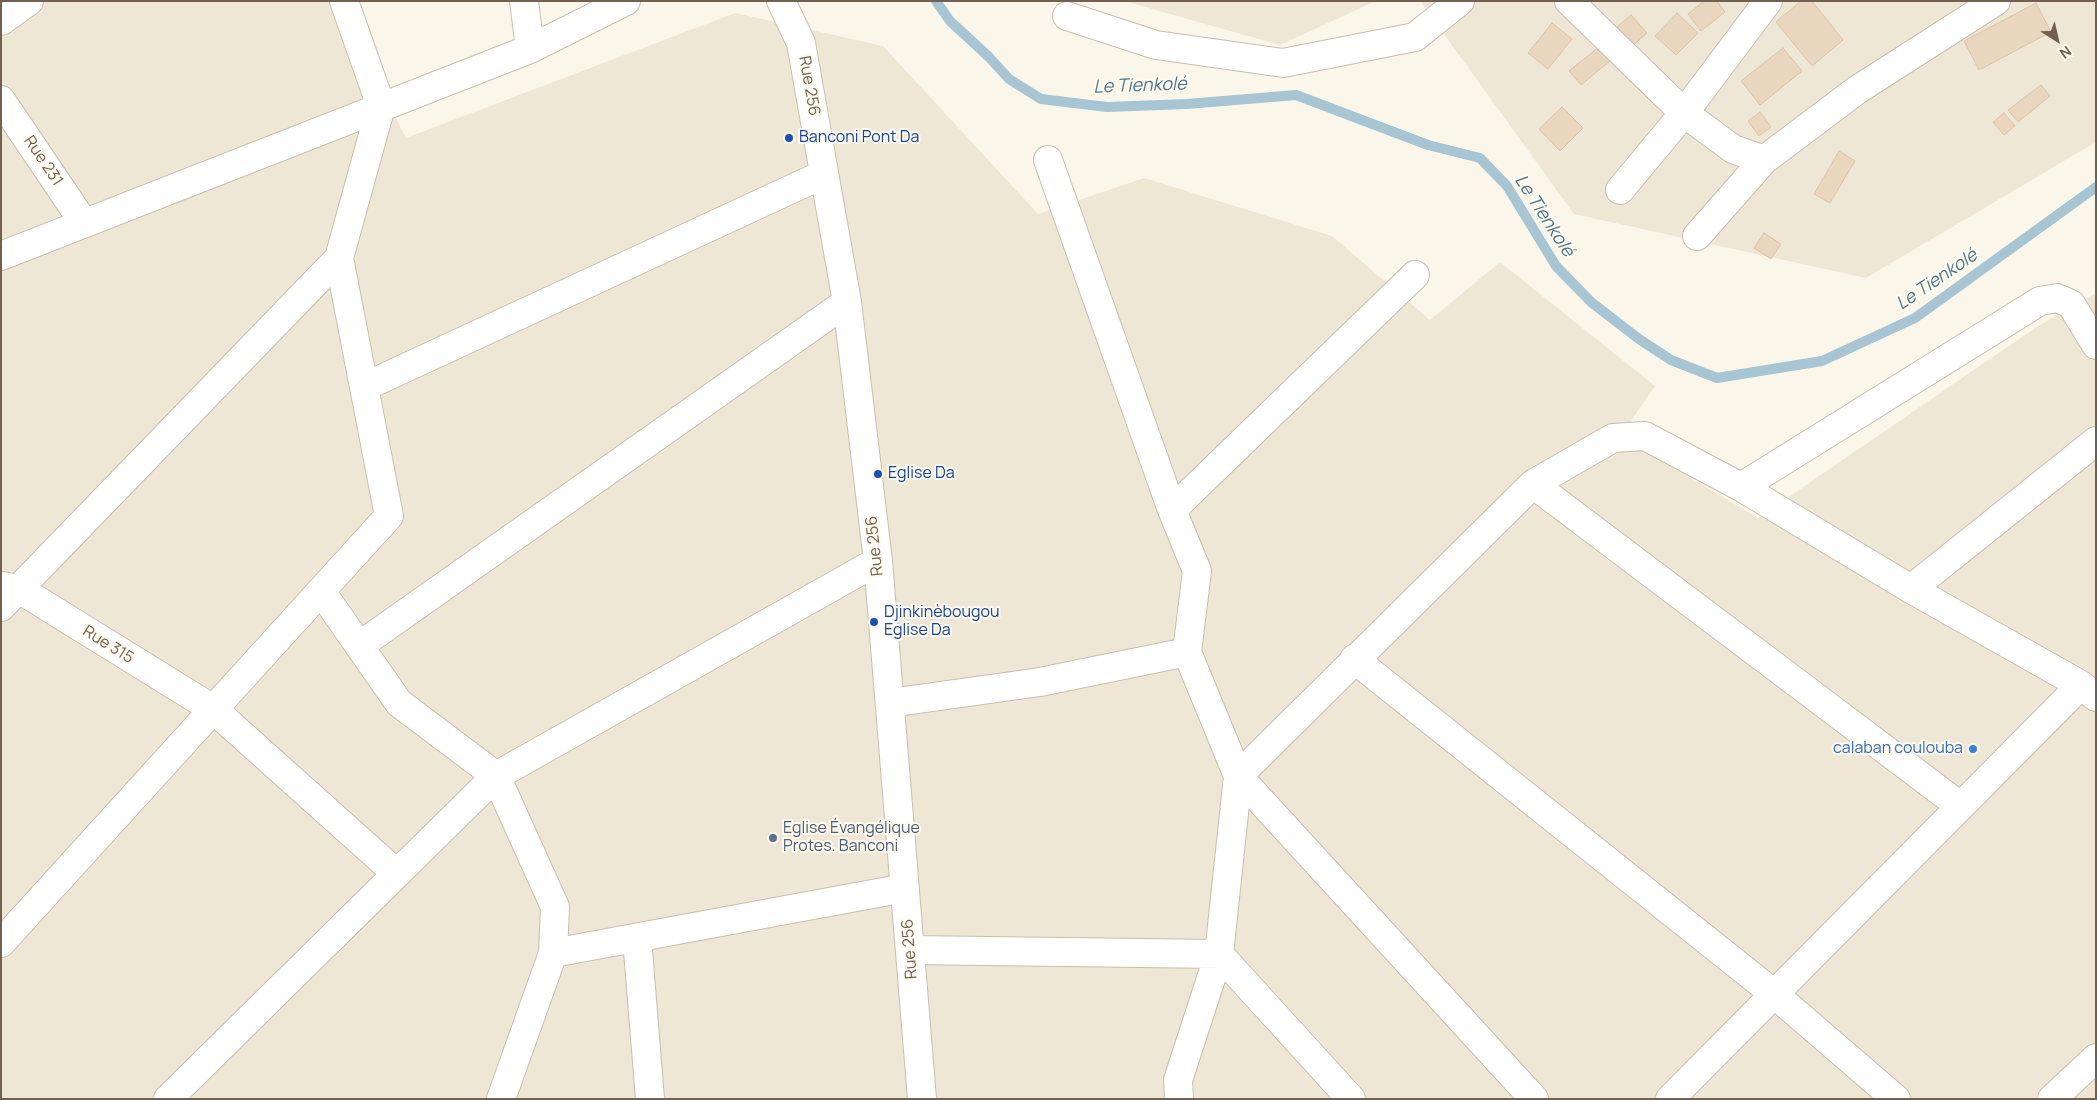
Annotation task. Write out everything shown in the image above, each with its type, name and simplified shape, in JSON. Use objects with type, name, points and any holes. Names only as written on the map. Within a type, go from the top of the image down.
[{"type":"street","points":[[1,21],[29,1]]},
{"type":"street","points":[[1,943],[389,516],[339,258],[381,106],[344,1]]},
{"type":"street","points":[[524,1],[530,50]]},
{"type":"street","points":[[1,256],[381,106],[530,50],[626,1]]},
{"type":"street","name":"Rue 256","points":[[781,1],[801,43],[847,302],[878,561],[922,1099]]},
{"type":"street","points":[[1067,16],[1156,45],[1283,63],[1415,37],[1460,1]]},
{"type":"street","points":[[1568,1],[1684,113],[1733,150],[1764,160]]},
{"type":"street","points":[[1620,190],[1684,113],[1768,1]]},
{"type":"street","points":[[1697,236],[1764,160],[1857,90],[1996,1]]},
{"type":"street","name":"Rue 231","points":[[1,100],[84,222]]},
{"type":"street","points":[[1048,160],[1172,510],[1197,571],[1187,652],[1238,776],[1534,1099]]},
{"type":"street","points":[[364,387],[824,174]]},
{"type":"street","points":[[7,594],[339,258]]},
{"type":"street","points":[[1172,510],[1414,275]]},
{"type":"street","points":[[1741,487],[2040,302],[2057,298],[2071,304],[2096,345]]},
{"type":"street","points":[[359,646],[847,302]]},
{"type":"street","points":[[1179,1099],[1178,1080],[1219,954],[1238,776],[1533,484],[1614,438],[1645,436],[1741,487],[1911,589],[2088,691],[1960,806],[1670,1099]]},
{"type":"street","points":[[1911,589],[2096,441]]},
{"type":"street","points":[[1533,484],[1960,806]]},
{"type":"street","points":[[168,1099],[496,776],[878,561]]},
{"type":"street","points":[[321,591],[399,703],[496,776],[555,907],[553,953],[501,1099]]},
{"type":"street","name":"Rue 315","points":[[7,594],[213,709],[396,873]]},
{"type":"street","points":[[890,703],[1040,682],[1187,652]]},
{"type":"street","points":[[1354,660],[1773,993],[1896,1099]]},
{"type":"street","points":[[553,953],[905,888]]},
{"type":"street","points":[[637,938],[650,1099]]},
{"type":"street","points":[[910,950],[1219,954],[1351,1099]]},
{"type":"street","points":[[2052,1099],[2096,1058]]},
{"type":"shaded area","points":[[1,1],[334,1],[406,138],[735,13],[883,46],[1038,214],[1144,178],[1332,236],[1430,320],[1500,262],[1655,386],[1620,436],[1758,518],[2038,326],[2096,293],[2096,1099],[1,1099]]},
{"type":"shaded area","points":[[1124,1],[1376,1],[1280,45]]},
{"type":"shaded area","points":[[1420,1],[2096,1],[2096,142],[1866,278],[1574,214]]},
{"type":"building","points":[[1704,1],[1717,1],[1725,12],[1701,31],[1688,14]]},
{"type":"building","points":[[1801,1],[1812,1],[1843,40],[1812,66],[1776,22]]},
{"type":"building","points":[[2036,3],[2051,32],[1979,70],[1964,41]]},
{"type":"building","points":[[1677,13],[1698,33],[1676,55],[1655,36]]},
{"type":"building","points":[[1631,15],[1647,33],[1632,46],[1617,27]]},
{"type":"building","points":[[1552,23],[1572,39],[1548,69],[1528,53]]},
{"type":"building","points":[[1600,46],[1611,60],[1581,85],[1569,71]]},
{"type":"building","points":[[1783,48],[1802,71],[1760,105],[1741,81]]},
{"type":"building","points":[[2041,85],[2050,96],[2018,122],[2008,110]]},
{"type":"building","points":[[1562,107],[1583,128],[1560,151],[1539,129]]},
{"type":"building","points":[[1760,112],[1771,127],[1759,136],[1748,121]]},
{"type":"building","points":[[2004,113],[2015,126],[2004,135],[1993,122]]},
{"type":"building","points":[[1839,151],[1855,161],[1830,203],[1814,194]]},
{"type":"building","points":[[1764,233],[1781,244],[1771,259],[1754,248]]},
{"type":"waterway","name":"Le Tienkolé","points":[[936,1],[950,21],[989,57],[1009,79],[1041,99],[1107,107],[1187,104],[1296,95],[1428,145],[1480,158],[1507,186],[1556,266],[1591,302],[1639,339],[1671,360],[1717,378],[1822,361],[1915,318],[2096,187]]},
{"type":"place","name":"Banconi Pont Da","points":[[789,138]]},
{"type":"place","name":"Eglise Da","points":[[878,474]]},
{"type":"place","name":"Djinkinèbougou Eglise Da","points":[[874,622]]},
{"type":"place","name":"calaban coulouba","points":[[1973,749]]},
{"type":"place","name":"Eglise Évangélique Protes. Banconi","points":[[773,838]]}]
